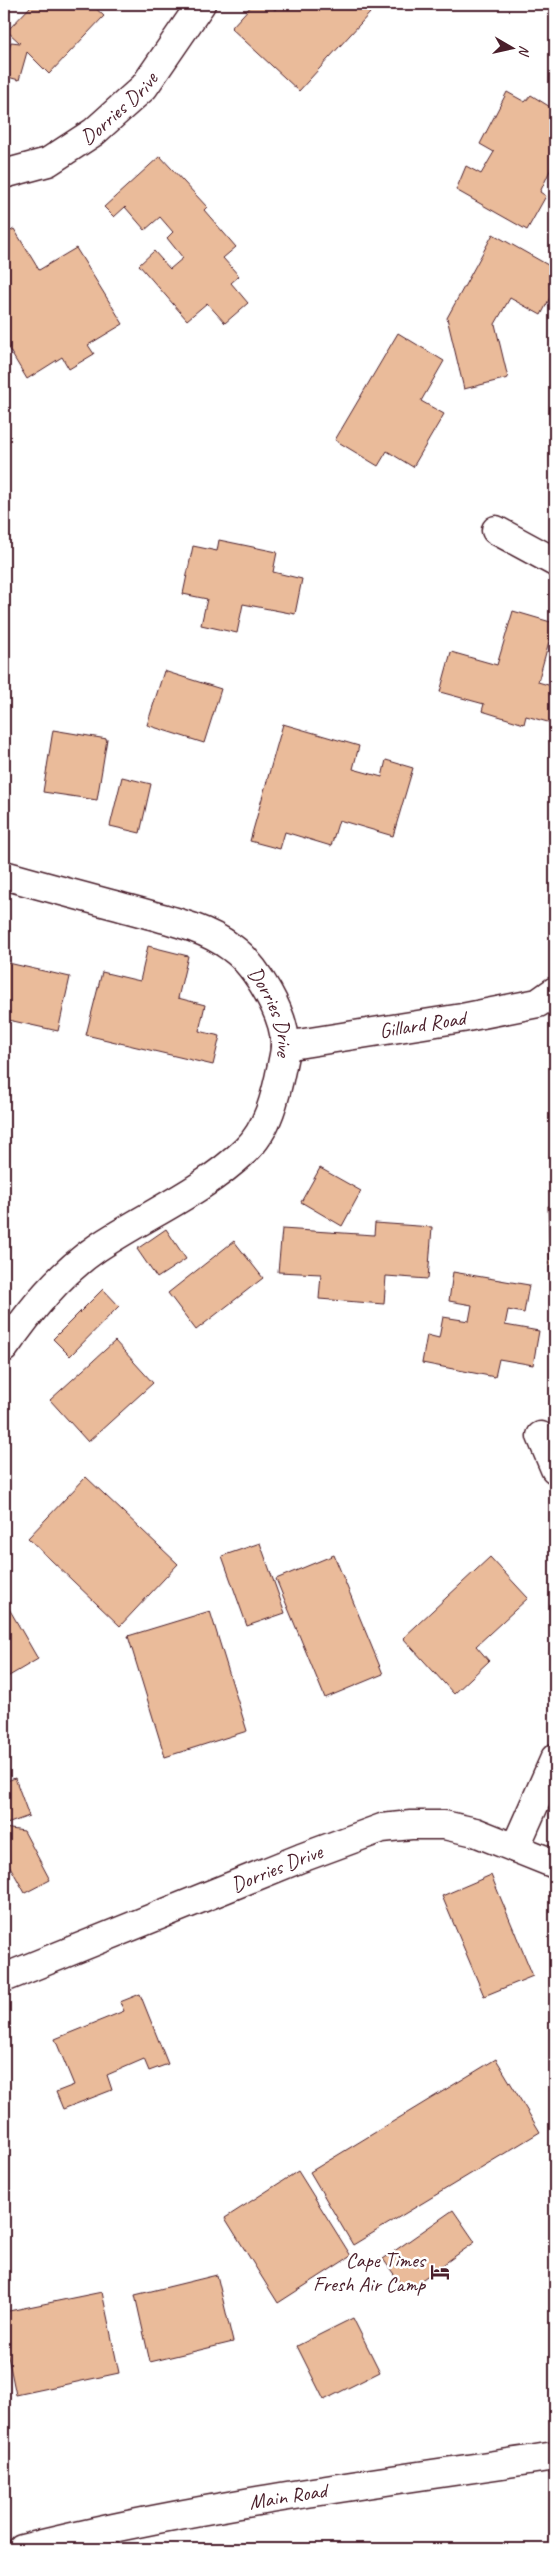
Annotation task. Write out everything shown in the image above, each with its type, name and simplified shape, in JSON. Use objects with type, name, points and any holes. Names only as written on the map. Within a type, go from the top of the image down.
[{"type":"street","name":"Dorries Drive","points":[[4,174],[48,162],[94,132],[144,87],[201,4]]},
{"type":"street","points":[[496,530],[555,562]]},
{"type":"street","name":"Dorries Drive","points":[[4,876],[179,923],[215,937],[233,948],[255,971],[271,998],[282,1027],[285,1046],[277,1089],[265,1123],[247,1150],[215,1177],[96,1249],[60,1278],[29,1312],[4,1348]]},
{"type":"street","name":"Gillard Road","points":[[285,1046],[452,1020],[538,1003],[555,991]]},
{"type":"street","points":[[541,1436],[555,1469]]},
{"type":"street","points":[[515,1848],[555,1758]]},
{"type":"street","name":"Dorries Drive","points":[[4,1978],[301,1858],[382,1828],[411,1825],[444,1825],[475,1832],[555,1864]]},
{"type":"street","name":"Main Road","points":[[22,2549],[108,2528],[327,2491],[555,2456]]},
{"type":"building","points":[[33,4],[91,4],[104,16],[49,74],[27,52],[19,80],[4,76],[4,47],[9,49],[11,42],[20,43],[7,31]]},
{"type":"building","points":[[253,4],[268,4],[275,10],[281,4],[361,4],[370,13],[299,91],[231,28]]},
{"type":"building","points":[[507,92],[525,102],[531,95],[555,110],[555,160],[540,192],[546,196],[527,230],[456,190],[466,166],[481,174],[494,152],[480,144]]},
{"type":"building","points":[[160,156],[207,207],[204,210],[236,247],[223,258],[239,276],[231,283],[248,303],[225,323],[207,303],[187,320],[139,265],[154,251],[170,269],[183,258],[167,238],[173,232],[160,217],[145,230],[125,207],[114,217],[104,207]]},
{"type":"building","points":[[14,229],[39,270],[76,248],[123,324],[88,345],[94,354],[69,369],[62,357],[27,379],[4,341],[4,235]]},
{"type":"building","points":[[493,234],[555,269],[555,288],[541,315],[510,298],[495,324],[508,378],[464,389],[447,318]]},
{"type":"building","points":[[398,333],[444,361],[421,401],[444,414],[413,467],[387,451],[378,466],[335,440]]},
{"type":"building","points":[[219,540],[277,552],[273,572],[302,579],[295,614],[243,604],[237,633],[201,625],[207,599],[183,594],[193,546],[217,551]]},
{"type":"building","points":[[513,611],[554,623],[538,682],[555,687],[555,724],[526,716],[524,724],[482,711],[484,704],[440,692],[451,652],[497,665]]},
{"type":"building","points":[[164,671],[221,689],[204,743],[147,725]]},
{"type":"building","points":[[283,724],[359,746],[353,769],[382,777],[386,760],[413,768],[393,836],[339,820],[331,846],[285,832],[280,849],[250,841]]},
{"type":"building","points":[[53,730],[107,739],[97,800],[43,792]]},
{"type":"building","points":[[122,777],[151,784],[140,833],[110,826]]},
{"type":"building","points":[[148,946],[188,956],[178,998],[205,1005],[199,1031],[220,1036],[213,1065],[86,1035],[102,972],[140,981]]},
{"type":"building","points":[[4,962],[70,977],[58,1031],[4,1019]]},
{"type":"building","points":[[320,1168],[361,1191],[342,1226],[301,1202]]},
{"type":"building","points":[[548,1206],[555,1206],[555,1372],[553,1372]]},
{"type":"building","points":[[375,1223],[432,1227],[428,1279],[386,1276],[384,1304],[319,1299],[321,1274],[278,1272],[282,1229],[374,1235]]},
{"type":"building","points":[[166,1229],[186,1259],[157,1278],[137,1249]]},
{"type":"building","points":[[234,1241],[263,1278],[196,1330],[168,1293]]},
{"type":"building","points":[[453,1272],[529,1285],[524,1313],[508,1310],[505,1325],[539,1331],[533,1365],[499,1359],[495,1377],[422,1363],[427,1335],[439,1338],[443,1317],[469,1321],[472,1305],[449,1301]]},
{"type":"building","points":[[103,1289],[119,1306],[70,1356],[53,1339]]},
{"type":"building","points":[[115,1341],[153,1383],[88,1442],[50,1400]]},
{"type":"building","points":[[86,1477],[178,1564],[120,1626],[28,1538]]},
{"type":"building","points":[[260,1543],[285,1613],[247,1626],[222,1556]]},
{"type":"building","points":[[334,1555],[383,1674],[325,1698],[276,1579]]},
{"type":"building","points":[[490,1557],[528,1598],[476,1646],[489,1661],[454,1694],[403,1638]]},
{"type":"building","points":[[4,1600],[38,1659],[4,1679]]},
{"type":"building","points":[[210,1611],[247,1731],[165,1757],[128,1636]]},
{"type":"building","points":[[15,1778],[29,1816],[4,1825],[4,1782]]},
{"type":"building","points":[[4,1828],[24,1831],[50,1880],[25,1893],[4,1856]]},
{"type":"building","points":[[491,1875],[533,1976],[484,1996],[442,1896]]},
{"type":"building","points":[[140,1994],[168,2064],[149,2071],[144,2059],[107,2075],[112,2090],[63,2109],[56,2092],[74,2085],[55,2039],[124,2011],[120,2002]]},
{"type":"building","points":[[496,2059],[540,2132],[353,2245],[310,2172]]},
{"type":"building","points":[[298,2171],[351,2256],[278,2303],[225,2218]]},
{"type":"building","points":[[453,2210],[475,2242],[406,2291],[383,2259]]},
{"type":"building","points":[[217,2275],[233,2342],[150,2362],[135,2295]]},
{"type":"building","points":[[102,2292],[119,2373],[16,2395],[4,2337],[4,2312]]},
{"type":"building","points":[[353,2318],[380,2372],[324,2400],[297,2346]]},
{"type":"place","name":"Cape Times Fresh Air Camp","points":[[440,2272]]}]
